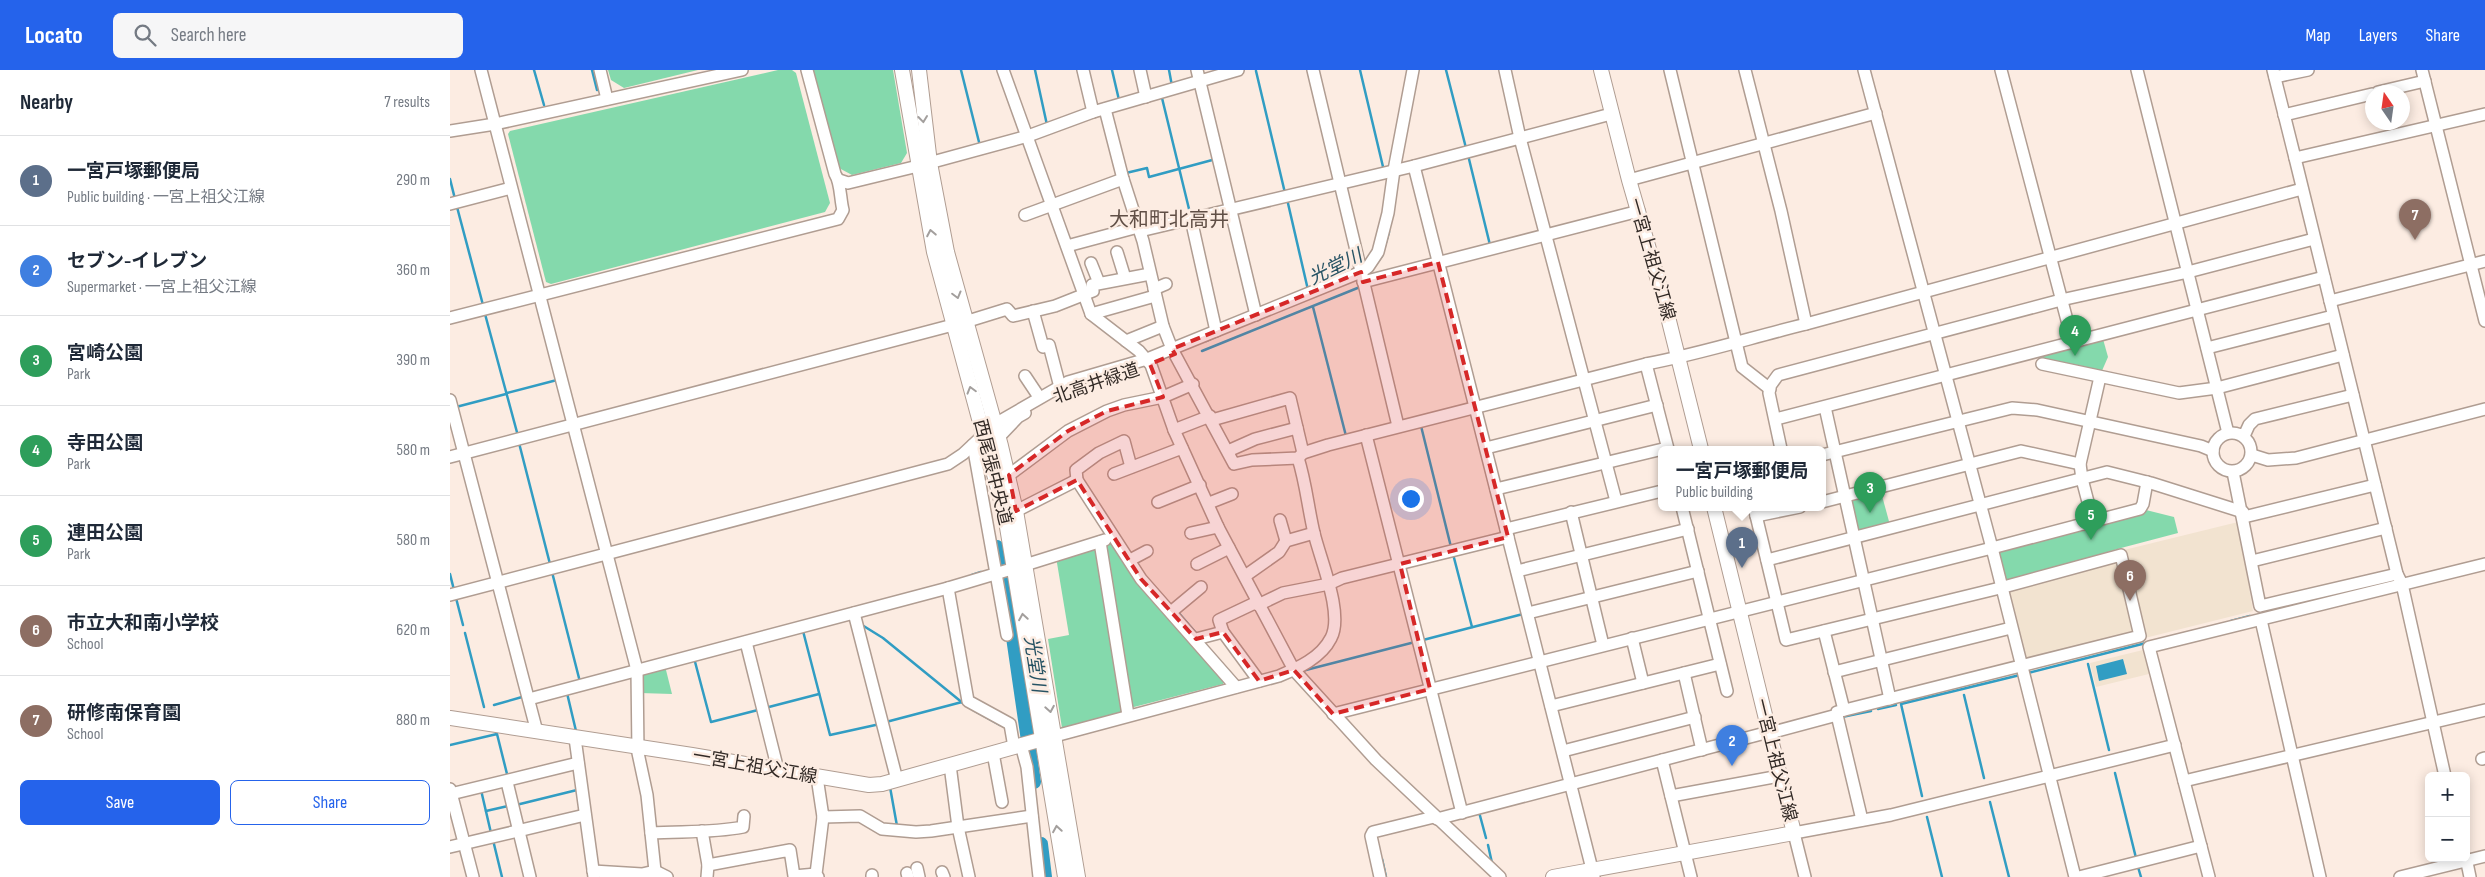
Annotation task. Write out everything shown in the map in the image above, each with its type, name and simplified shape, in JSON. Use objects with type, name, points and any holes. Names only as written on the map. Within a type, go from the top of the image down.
[{"type":"main road","name":"西尾張中央道","points":[[902,70],[924,165]]},
{"type":"main road","name":"西尾張中央道","points":[[919,70],[924,165],[934,252],[997,430],[1016,512],[1008,570]]},
{"type":"main road","name":"一宮上祖父江線","points":[[1601,70],[1611,114],[1679,358],[1699,446]]},
{"type":"main road","name":"西尾張中央道","points":[[959,324],[984,434],[999,488],[1008,570],[1032,742],[1065,877]]},
{"type":"main road","name":"一宮上祖父江線","points":[[1553,877],[1593,873],[1794,833],[1715,511]]},
{"type":"main road","name":"一宮上祖父江線","points":[[450,718],[869,785],[897,780],[1032,742]]},
{"type":"main road","name":"西尾張中央道","points":[[1032,742],[1078,877]]},
{"type":"street","points":[[481,70],[637,670],[638,748],[648,795],[655,872]]},
{"type":"street","points":[[600,70],[607,99]]},
{"type":"street","points":[[450,131],[495,124],[742,70]]},
{"type":"street","points":[[450,318],[838,219],[844,210],[838,192],[839,180],[835,174],[808,70]]},
{"type":"street","points":[[1003,70],[1091,314],[1149,361],[1174,430],[1209,503],[1218,527],[1246,576],[1257,603],[1294,670],[1333,714],[1436,818],[1500,877]]},
{"type":"street","points":[[1083,70],[1092,112]]},
{"type":"street","points":[[1140,70],[1146,96]]},
{"type":"street","points":[[839,180],[848,182],[924,165],[1028,136],[1202,75],[1238,70]]},
{"type":"street","points":[[1313,70],[1342,184],[1398,426]]},
{"type":"street","points":[[1362,277],[1378,252],[1388,213],[1413,70]]},
{"type":"street","points":[[1505,70],[1520,138],[1616,501]]},
{"type":"street","points":[[1670,70],[1745,372],[1770,389]]},
{"type":"street","points":[[1745,70],[1806,324]]},
{"type":"street","points":[[1864,70],[1934,335],[1947,376],[1992,548],[2000,588],[2077,877],[2201,846]]},
{"type":"street","points":[[2001,70],[2049,258],[2073,343]]},
{"type":"street","points":[[2136,70],[2228,433]]},
{"type":"street","points":[[2308,70],[2274,74],[2352,395],[2400,579],[2444,772]]},
{"type":"street","points":[[1202,75],[1259,313]]},
{"type":"street","points":[[2398,85],[2423,76],[2485,321]]},
{"type":"street","points":[[2284,115],[2365,96]]},
{"type":"street","points":[[1105,109],[1123,179],[1139,229],[1163,326],[1174,352],[1193,384],[1234,464],[1252,460],[1300,455],[1398,426],[1646,364],[1679,358],[2302,189]]},
{"type":"street","points":[[1067,246],[1342,184],[1611,114]]},
{"type":"street","points":[[1629,180],[1876,114]]},
{"type":"street","points":[[2295,158],[2485,114]]},
{"type":"street","points":[[1414,166],[1593,873]]},
{"type":"street","points":[[1025,215],[1123,179]]},
{"type":"street","points":[[450,204],[511,188]]},
{"type":"street","points":[[450,594],[948,464],[984,434],[997,430],[1039,398],[1060,387],[1174,352],[1216,331],[1259,313],[1362,277],[1438,262],[1639,211]]},
{"type":"street","points":[[1191,219],[1216,331]]},
{"type":"street","points":[[1780,446],[1770,389],[1778,375],[2061,300],[2188,272],[2314,239]]},
{"type":"street","points":[[1117,252],[1125,278]]},
{"type":"street","points":[[2330,301],[2485,261]]},
{"type":"street","points":[[1078,276],[1092,267],[1099,283]]},
{"type":"street","points":[[450,457],[1007,310],[1013,316],[1055,306],[1093,291],[1092,285],[1150,274]]},
{"type":"street","points":[[1776,419],[2324,277]]},
{"type":"street","points":[[1091,314],[1154,292],[1166,284]]},
{"type":"street","points":[[1033,311],[1043,347],[1049,345],[1060,387]]},
{"type":"street","points":[[2207,348],[2333,316]]},
{"type":"street","points":[[1126,341],[1163,326]]},
{"type":"street","points":[[2042,364],[2179,393],[2217,388],[2343,355]]},
{"type":"street","name":"北高井緑道","points":[[997,430],[1071,388],[1149,361]]},
{"type":"street","points":[[1646,364],[1667,446]]},
{"type":"street","points":[[1025,376],[1039,398]]},
{"type":"street","points":[[2093,521],[2080,464],[2100,377]]},
{"type":"street","points":[[1008,476],[1068,431],[1124,405],[1163,397],[1193,384]]},
{"type":"street","points":[[2244,436],[2249,425],[2255,419],[2352,395]]},
{"type":"street","points":[[1032,742],[1294,670],[1318,653],[1332,637],[1334,612],[1329,584],[1314,533],[1297,428],[1290,398],[1211,418],[1174,430]]},
{"type":"street","points":[[450,400],[530,699],[537,732]]},
{"type":"street","points":[[1486,448],[1657,405]]},
{"type":"street","points":[[1824,407],[1890,699]]},
{"type":"street","points":[[1826,453],[2004,409],[2023,408],[2202,446],[2213,451]]},
{"type":"street","points":[[2252,455],[2268,460],[2281,461],[2485,409]]},
{"type":"street","points":[[1228,451],[1255,439],[1297,428]]},
{"type":"street","points":[[2228,433],[2244,436],[2251,445],[2252,455],[2246,466],[2234,472],[2227,471],[2216,463],[2213,451],[2217,439],[2228,433]]},
{"type":"street","points":[[1366,435],[1462,812]]},
{"type":"street","points":[[1131,467],[1124,441],[1099,452],[1076,470],[1077,480],[1141,578],[1236,686]]},
{"type":"street","points":[[973,445],[1008,570],[1007,635]]},
{"type":"street","points":[[1114,474],[1182,448]]},
{"type":"street","points":[[1496,489],[1658,450]]},
{"type":"street","points":[[1826,501],[2028,451],[2080,464]]},
{"type":"street","points":[[1767,560],[2107,472],[2147,482],[2243,515],[2375,485]]},
{"type":"street","points":[[2234,472],[2260,606],[2485,564]]},
{"type":"street","points":[[1016,512],[1077,480]]},
{"type":"street","points":[[1333,714],[2140,509],[2143,504],[2147,482]]},
{"type":"street","points":[[1158,502],[1200,485]]},
{"type":"street","points":[[1259,681],[1223,632],[1219,620],[1283,593],[1329,584],[1342,578],[1400,564],[1571,512],[1658,492]]},
{"type":"street","points":[[1209,503],[1232,494]]},
{"type":"street","points":[[1683,511],[1727,691]]},
{"type":"street","points":[[1571,512],[1603,645]]},
{"type":"street","points":[[1380,877],[1370,836],[1373,832],[1462,812],[1770,733],[1890,699],[2023,672],[2140,636],[2121,555],[2000,588],[1786,640],[1755,512]]},
{"type":"street","points":[[1246,576],[1280,552],[1286,541],[1280,520]]},
{"type":"street","points":[[1191,533],[1218,527]]},
{"type":"street","points":[[2252,561],[2386,528]]},
{"type":"street","points":[[1517,571],[1688,529]]},
{"type":"street","points":[[1286,541],[1314,533]]},
{"type":"street","points":[[530,699],[948,588],[1116,537]]},
{"type":"street","points":[[1100,542],[1128,715]]},
{"type":"street","points":[[1198,564],[1229,548]]},
{"type":"street","points":[[1130,560],[1147,551]]},
{"type":"street","points":[[1528,613],[1698,571]]},
{"type":"street","points":[[2209,877],[2149,647],[2261,620],[2400,579]]},
{"type":"street","points":[[1171,612],[1201,587]]},
{"type":"street","points":[[948,588],[968,701],[1010,724],[1032,742]]},
{"type":"street","points":[[854,613],[897,780]]},
{"type":"street","points":[[2261,620],[2320,877]]},
{"type":"street","points":[[1834,672],[2011,628]]},
{"type":"street","points":[[1824,631],[1834,672],[1862,820]]},
{"type":"street","points":[[1196,639],[1223,632]]},
{"type":"street","points":[[1632,638],[1643,683]]},
{"type":"street","points":[[746,642],[778,770]]},
{"type":"street","points":[[1551,706],[1720,664]]},
{"type":"street","points":[[1684,673],[1702,750]]},
{"type":"street","points":[[2184,781],[2485,710]]},
{"type":"street","points":[[1562,751],[1694,717]]},
{"type":"street","points":[[575,738],[594,874],[642,874],[655,872],[667,877]]},
{"type":"street","points":[[1032,742],[1027,767],[1040,877]]},
{"type":"street","points":[[1805,877],[1794,833],[1862,820],[2175,745]]},
{"type":"street","points":[[993,753],[1002,802]]},
{"type":"street","points":[[1662,760],[1692,877]]},
{"type":"street","points":[[472,877],[451,792],[507,782],[578,764]]},
{"type":"street","points":[[950,766],[958,827],[969,877]]},
{"type":"street","points":[[1671,796],[1780,776]]},
{"type":"street","points":[[708,865],[790,850],[794,876],[817,876],[823,817],[817,777]]},
{"type":"street","points":[[507,782],[530,877]]},
{"type":"street","points":[[450,847],[585,814]]},
{"type":"street","points":[[651,833],[702,832],[743,827],[744,816]]},
{"type":"street","points":[[823,817],[860,816],[882,829],[916,832],[1032,816]]},
{"type":"street","points":[[702,832],[708,865],[707,877]]},
{"type":"street","points":[[2470,858],[2485,856]]},
{"type":"street","points":[[2400,877],[2455,862]]},
{"type":"street","points":[[2467,862],[2470,877]]},
{"type":"highlighted area","points":[[1438,262],[1508,537],[1400,564],[1430,689],[1333,714],[1294,670],[1259,681],[1223,632],[1196,639],[1141,579],[1077,480],[1016,511],[1009,475],[1068,431],[1107,411],[1163,397],[1150,364],[1175,354],[1172,349],[1361,272],[1363,282]]},
{"type":"shaded area","points":[[2238,522],[2253,611],[2145,638],[2144,632],[2024,662],[2005,592],[2125,558],[2124,550]]},
{"type":"shaded area","points":[[2147,649],[2153,673],[2096,687],[2090,663]]},
{"type":"green space","points":[[608,70],[698,70],[624,88],[611,80]]},
{"type":"green space","points":[[778,70],[792,70],[796,73],[830,203],[825,212],[551,284],[546,282],[508,134],[510,131]]},
{"type":"green space","points":[[813,70],[893,70],[907,153],[901,163],[852,175],[839,168]]},
{"type":"green space","points":[[2103,339],[2108,357],[2101,373],[2044,361],[2042,355]]},
{"type":"green space","points":[[1881,492],[1890,525],[1858,533],[1850,501]]},
{"type":"green space","points":[[2146,510],[2174,517],[2178,533],[2004,583],[1996,550]]},
{"type":"green space","points":[[1112,541],[1225,679],[1223,684],[1134,707],[1130,706],[1105,543]]},
{"type":"green space","points":[[1097,545],[1125,711],[1062,728],[1048,639],[1069,635],[1056,557]]},
{"type":"green space","points":[[665,666],[672,694],[640,693],[640,674]]},
{"type":"water","points":[[2123,659],[2127,674],[2099,681],[2096,666]]},
{"type":"waterway","points":[[534,70],[544,105]]},
{"type":"waterway","points":[[592,70],[597,90]]},
{"type":"waterway","points":[[961,70],[979,142]]},
{"type":"waterway","points":[[1035,70],[1047,125]]},
{"type":"waterway","points":[[1112,70],[1119,100]]},
{"type":"waterway","points":[[1169,70],[1172,86]]},
{"type":"waterway","points":[[1360,70],[1384,171]]},
{"type":"waterway","points":[[1446,70],[1466,148]]},
{"type":"waterway","points":[[1256,71],[1285,193]]},
{"type":"waterway","points":[[1162,98],[1189,209]]},
{"type":"waterway","points":[[1468,155],[1490,245]]},
{"type":"waterway","points":[[1126,173],[1147,168],[1149,177],[1216,159]]},
{"type":"waterway","points":[[450,179],[455,199]]},
{"type":"waterway","points":[[1287,199],[1308,290]]},
{"type":"waterway","points":[[457,207],[483,305]]},
{"type":"waterway","name":"光堂川","points":[[1371,271],[1382,256],[1389,232]]},
{"type":"waterway","points":[[1202,351],[1360,287]]},
{"type":"waterway","points":[[1313,307],[1346,436]]},
{"type":"waterway","points":[[485,314],[518,436]]},
{"type":"waterway","name":"光堂川","points":[[1206,341],[1224,333]]},
{"type":"waterway","points":[[507,393],[557,380]]},
{"type":"waterway","points":[[456,407],[506,394]]},
{"type":"waterway","points":[[1421,426],[1451,547]]},
{"type":"waterway","points":[[519,443],[550,564]]},
{"type":"waterway","name":"光堂川","points":[[997,547],[1007,596],[1034,782]]},
{"type":"waterway","points":[[1453,554],[1472,627]]},
{"type":"waterway","points":[[552,572],[580,682]]},
{"type":"waterway","points":[[972,575],[981,572]]},
{"type":"waterway","points":[[450,574],[454,590]]},
{"type":"waterway","points":[[456,598],[463,625]]},
{"type":"waterway","points":[[1177,611],[1196,633]]},
{"type":"waterway","points":[[1423,640],[1523,614]]},
{"type":"waterway","points":[[2231,621],[2250,616]]},
{"type":"waterway","points":[[862,625],[883,638],[964,704]]},
{"type":"waterway","points":[[803,631],[830,735],[880,724]]},
{"type":"waterway","points":[[465,633],[484,707]]},
{"type":"waterway","points":[[1302,671],[1415,642]]},
{"type":"waterway","points":[[2028,673],[2146,643]]},
{"type":"waterway","points":[[694,658],[711,722],[758,710]]},
{"type":"waterway","points":[[2088,664],[2109,750]]},
{"type":"waterway","points":[[1922,796],[1901,704],[2020,675]]},
{"type":"waterway","points":[[567,693],[576,731]]},
{"type":"waterway","points":[[765,708],[819,694]]},
{"type":"waterway","points":[[1964,695],[1984,778]]},
{"type":"waterway","points":[[494,705],[522,697]]},
{"type":"waterway","points":[[886,722],[962,702]]},
{"type":"waterway","points":[[1878,709],[1896,705]]},
{"type":"waterway","points":[[973,710],[1000,725]]},
{"type":"waterway","points":[[1842,717],[1871,711]]},
{"type":"waterway","points":[[450,745],[497,734],[508,778]]},
{"type":"waterway","points":[[2115,773],[2136,858]]},
{"type":"waterway","points":[[890,787],[897,826]]},
{"type":"waterway","points":[[481,790],[491,833]]},
{"type":"waterway","points":[[516,805],[577,790]]},
{"type":"waterway","points":[[1990,802],[2009,877]]},
{"type":"waterway","points":[[486,811],[508,806]]},
{"type":"waterway","points":[[1479,812],[1486,838]]},
{"type":"waterway","points":[[1927,817],[1942,877]]},
{"type":"waterway","points":[[493,840],[502,877]]},
{"type":"waterway","name":"光堂川","points":[[1041,844],[1045,877]]},
{"type":"waterway","points":[[1488,845],[1492,863]]},
{"type":"waterway","points":[[1382,859],[1386,877]]},
{"type":"waterway","points":[[2138,867],[2141,877]]},
{"type":"place","name":"研修南保育園","points":[[2415,240]]},
{"type":"place","name":"寺田公園","points":[[2075,356]]},
{"type":"place","name":"宮崎公園","points":[[1870,513]]},
{"type":"place","name":"連田公園","points":[[2091,540]]},
{"type":"place","name":"一宮戸塚郵便局","points":[[1742,568]]},
{"type":"place","name":"市立大和南小学校","points":[[2130,601]]},
{"type":"place","name":"セブン-イレブン","points":[[1732,766]]},
{"type":"district","name":"大和町北高井","points":[[1169,219]]}]
